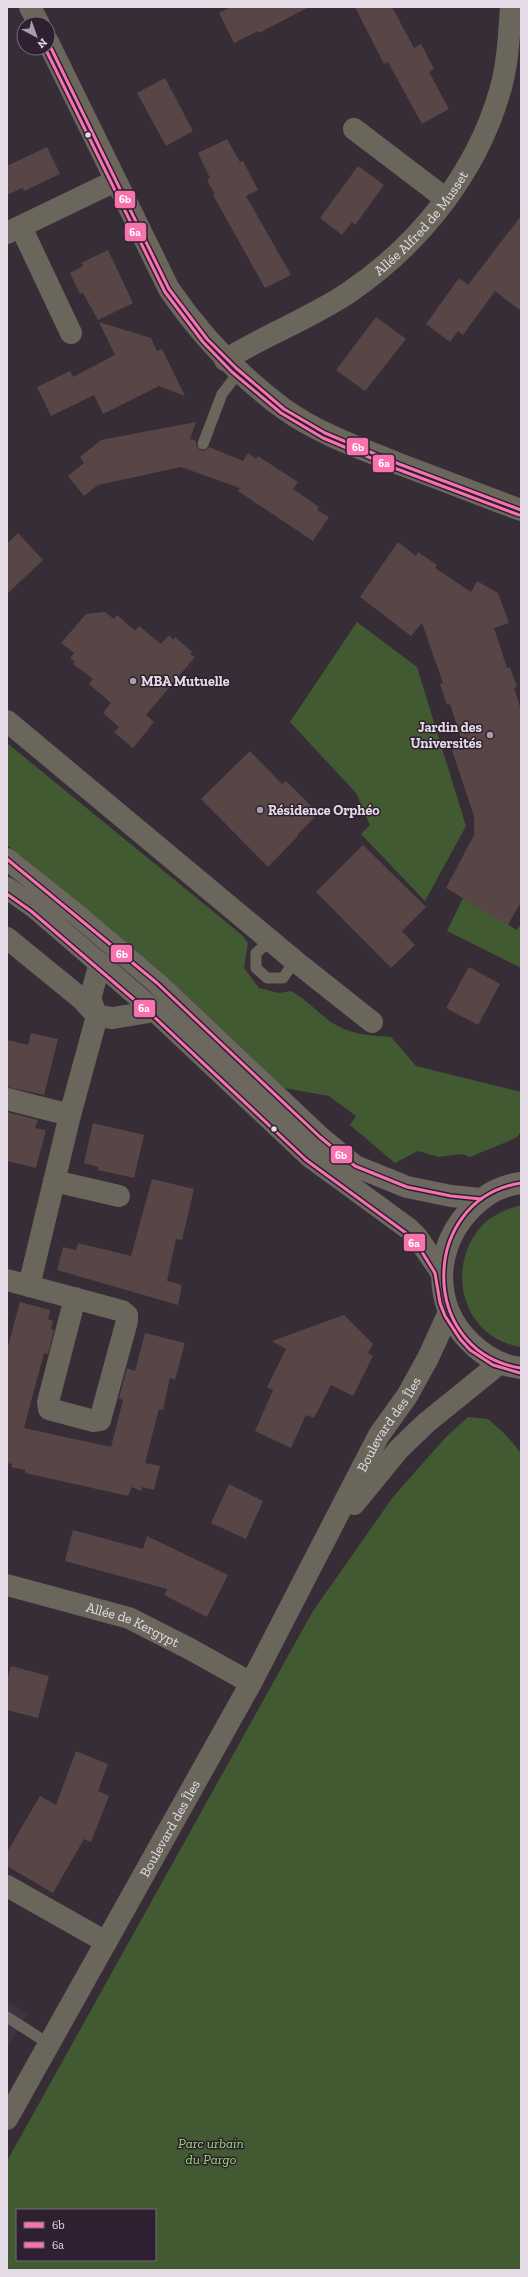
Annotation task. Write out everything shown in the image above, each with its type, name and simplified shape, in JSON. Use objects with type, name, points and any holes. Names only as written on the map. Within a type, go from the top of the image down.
[{"type":"main road","points":[[7,859],[82,919],[156,984],[320,1137],[355,1166],[407,1186],[451,1196],[481,1199]]},
{"type":"main road","points":[[7,888],[34,906],[155,1011],[309,1156],[409,1229],[421,1242],[441,1272]]},
{"type":"main road","points":[[511,1365],[479,1351],[461,1333],[449,1312],[442,1286],[441,1272],[447,1244],[460,1219],[481,1199],[498,1189],[521,1183]]},
{"type":"street","points":[[30,7],[35,16]]},
{"type":"street","name":"Allée Alfred de Musset","points":[[232,366],[348,293],[391,259],[431,219],[477,152],[491,120],[506,65],[511,7]]},
{"type":"street","points":[[55,56],[169,289],[188,316],[232,366],[284,409],[311,426],[349,444],[521,510]]},
{"type":"street","points":[[354,128],[446,199]]},
{"type":"street","points":[[71,333],[14,230],[116,181]]},
{"type":"street","points":[[7,721],[295,961],[372,1022]]},
{"type":"street","points":[[7,938],[83,1000],[97,1016],[113,1018],[155,1011]]},
{"type":"street","points":[[29,1286],[70,1115],[97,1016],[90,999],[100,963]]},
{"type":"street","points":[[7,1099],[70,1115]]},
{"type":"street","points":[[54,1181],[119,1196]]},
{"type":"street","points":[[7,1280],[29,1286],[74,1298],[122,1311],[126,1315],[127,1321],[100,1420],[94,1421],[49,1409],[48,1402],[74,1298]]},
{"type":"street","name":"Boulevard des Îles","points":[[7,2119],[251,1683],[379,1435],[407,1396],[428,1358],[449,1312]]},
{"type":"street","name":"Boulevard des Îles","points":[[328,1535],[399,1449],[426,1423],[511,1365]]},
{"type":"street","name":"Allée de Kergypt","points":[[7,1585],[129,1618],[190,1649],[251,1683]]},
{"type":"street","points":[[7,1886],[106,1942]]},
{"type":"lane","points":[[203,444],[232,366]]},
{"type":"lane","points":[[271,940],[256,953],[256,968],[267,978],[283,978],[295,961]]},
{"type":"lane","points":[[7,2017],[49,2044]]},
{"type":"shaded area","points":[[7,2002],[27,2014],[7,2049]]},
{"type":"green space","points":[[357,622],[417,667],[466,826],[425,901],[361,834],[370,825],[356,793],[290,722]]},
{"type":"green space","points":[[7,743],[242,935],[248,943],[244,968],[259,988],[279,993],[291,991],[302,998],[331,1022],[352,1032],[391,1037],[416,1066],[521,1092],[521,1132],[516,1138],[470,1157],[462,1154],[439,1157],[418,1151],[395,1163],[350,1125],[356,1116],[329,1096],[284,1088],[159,970],[7,845]]},
{"type":"green space","points":[[463,898],[517,930],[521,923],[521,968],[447,931]]},
{"type":"green space","points":[[521,1205],[521,1347],[501,1341],[486,1331],[474,1317],[466,1301],[462,1283],[463,1264],[469,1246],[479,1229],[488,1220],[498,1214]]},
{"type":"green space","name":"Parc urbain du Pargo","points":[[468,1417],[488,1419],[506,1435],[521,1453],[521,2270],[7,2270],[7,2161],[313,1611],[393,1497],[446,1437]]},
{"type":"building","points":[[231,7],[309,7],[259,33],[258,31],[234,43],[219,13]]},
{"type":"building","points":[[355,7],[392,7],[414,48],[421,44],[434,69],[429,72],[449,109],[422,124],[388,62],[384,64]]},
{"type":"building","points":[[165,78],[193,131],[166,146],[137,93]]},
{"type":"building","points":[[227,139],[240,162],[243,161],[258,190],[246,196],[291,275],[265,288],[213,195],[215,194],[207,180],[210,178],[198,153]]},
{"type":"building","points":[[47,147],[60,174],[24,191],[22,188],[7,195],[7,166]]},
{"type":"building","points":[[358,166],[384,185],[355,225],[352,222],[342,235],[320,218]]},
{"type":"building","points":[[521,216],[521,311],[495,291],[463,335],[458,331],[450,342],[426,324],[459,278],[468,285]]},
{"type":"building","points":[[108,250],[133,303],[98,320],[83,293],[80,294],[70,273],[83,266],[81,263]]},
{"type":"building","points":[[376,317],[406,339],[365,391],[336,370]]},
{"type":"building","points":[[99,322],[151,338],[157,351],[162,349],[185,396],[159,386],[103,414],[94,395],[51,416],[37,387],[70,371],[73,377],[115,355]]},
{"type":"building","points":[[196,422],[190,439],[196,441],[196,445],[200,450],[204,451],[209,447],[243,461],[248,453],[256,459],[258,456],[298,482],[293,489],[319,507],[317,510],[329,517],[313,541],[238,491],[240,488],[181,467],[98,485],[84,496],[68,476],[84,463],[80,457],[101,440]]},
{"type":"building","points":[[18,533],[43,560],[7,594],[7,544]]},
{"type":"building","name":"Jardin des Universités","points":[[398,542],[416,556],[418,552],[437,565],[435,568],[471,592],[477,581],[498,593],[509,623],[494,628],[507,668],[510,667],[517,687],[514,688],[521,710],[521,902],[508,925],[446,888],[474,835],[474,816],[451,747],[463,744],[450,704],[447,705],[440,684],[443,683],[422,623],[411,636],[360,597]]},
{"type":"building","name":"MBA Mutuelle","points":[[105,612],[114,619],[117,615],[135,631],[139,626],[161,644],[169,635],[173,640],[175,637],[192,652],[190,654],[195,657],[146,715],[154,722],[133,748],[114,732],[119,727],[103,713],[111,703],[89,684],[93,679],[73,664],[75,662],[70,658],[74,653],[61,643],[86,614]]},
{"type":"building","name":"Résidence Orphéo","points":[[250,751],[282,784],[286,781],[316,811],[313,814],[315,817],[268,867],[201,799]]},
{"type":"building","points":[[363,845],[426,907],[402,931],[415,945],[391,968],[316,892]]},
{"type":"building","points":[[469,967],[500,984],[478,1025],[446,1008]]},
{"type":"building","points":[[31,1033],[58,1039],[44,1095],[7,1087],[7,1040],[28,1045]]},
{"type":"building","points":[[7,1112],[38,1120],[35,1128],[46,1130],[36,1168],[7,1161]]},
{"type":"building","points":[[93,1123],[144,1135],[134,1178],[98,1170],[98,1167],[84,1163]]},
{"type":"building","points":[[152,1179],[194,1189],[182,1240],[176,1239],[167,1281],[182,1285],[178,1305],[57,1270],[63,1247],[76,1250],[78,1243],[131,1256]]},
{"type":"building","points":[[20,1302],[50,1310],[48,1319],[53,1321],[51,1329],[54,1330],[48,1354],[44,1353],[24,1428],[111,1447],[123,1400],[119,1398],[127,1368],[135,1371],[145,1333],[185,1343],[175,1380],[170,1378],[163,1410],[159,1409],[145,1463],[160,1466],[154,1490],[142,1487],[141,1491],[132,1487],[128,1496],[25,1473],[25,1470],[11,1467],[12,1464],[7,1463],[7,1350]]},
{"type":"building","points":[[344,1315],[373,1344],[368,1353],[373,1356],[353,1396],[331,1385],[314,1418],[306,1415],[291,1448],[255,1431],[273,1390],[267,1387],[286,1349],[272,1341]]},
{"type":"building","points":[[229,1484],[263,1501],[246,1539],[211,1523]]},
{"type":"building","points":[[73,1530],[143,1549],[147,1536],[228,1575],[207,1617],[164,1595],[167,1589],[65,1561]]},
{"type":"building","points":[[11,1666],[49,1676],[38,1718],[7,1710],[7,1679]]},
{"type":"building","points":[[76,1751],[108,1764],[98,1791],[109,1796],[91,1842],[84,1839],[53,1893],[7,1866],[7,1852],[40,1796],[56,1805]]},
{"type":"transit line","name":"6a","points":[[49,56],[165,292],[203,342],[232,372],[281,413],[323,438],[397,469],[519,515]]},
{"type":"transit line","name":"6b","points":[[55,56],[169,289],[207,339],[236,368],[284,409],[325,433],[399,464],[521,510]]},
{"type":"transit line","name":"6b","points":[[7,859],[157,983],[320,1137],[355,1166],[407,1187],[451,1196],[481,1199]]},
{"type":"transit line","name":"6a","points":[[7,894],[31,911],[152,1015],[306,1160],[406,1233],[422,1252],[435,1273],[440,1303],[445,1316],[460,1339],[470,1350],[493,1365],[520,1373]]},
{"type":"transit line","name":"6b","points":[[521,1183],[487,1195],[463,1216],[449,1244],[444,1276],[448,1307],[463,1335],[487,1356],[521,1368]]},
{"type":"place","name":"MBA Mutuelle","points":[[133,681]]},
{"type":"place","name":"Jardin des Universités","points":[[490,735]]},
{"type":"place","name":"Résidence Orphéo","points":[[260,810]]}]
